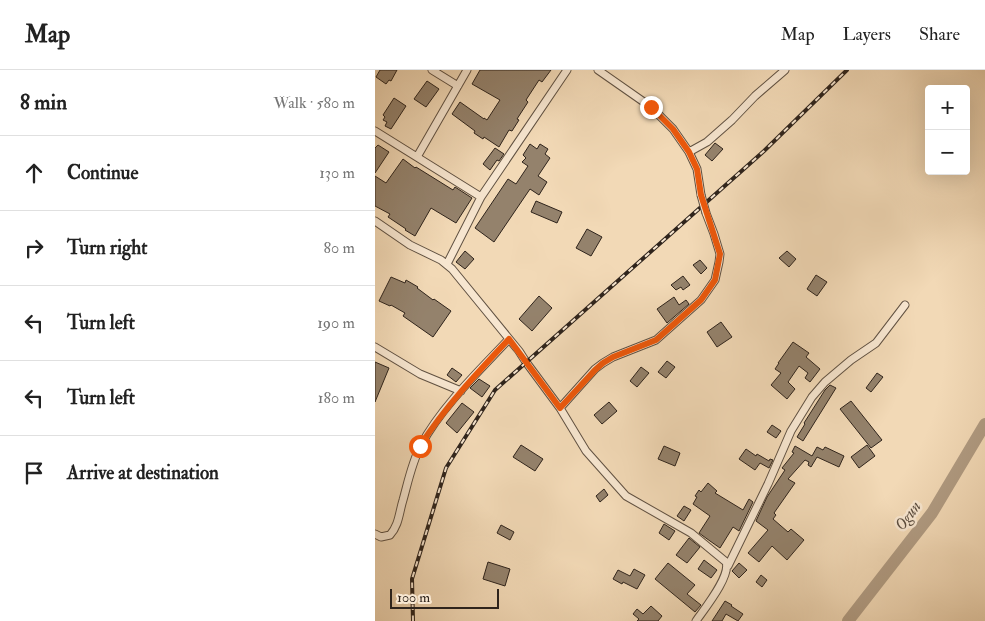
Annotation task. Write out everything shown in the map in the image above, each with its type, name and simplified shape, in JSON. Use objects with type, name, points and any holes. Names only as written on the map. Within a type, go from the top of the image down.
[{"type":"street","points":[[432,70],[458,86]]},
{"type":"street","points":[[417,157],[467,70]]},
{"type":"street","points":[[447,264],[481,197],[567,70]]},
{"type":"street","points":[[560,408],[603,363],[613,357],[656,340],[701,300],[715,280],[720,254],[705,213],[697,169],[689,152],[673,129],[651,107],[598,70]]},
{"type":"street","points":[[689,152],[707,142],[785,70]]},
{"type":"street","points":[[375,131],[481,197]]},
{"type":"street","points":[[375,222],[410,245],[447,264],[460,278],[509,339],[560,408],[586,450],[626,496],[691,534],[726,562],[728,566]]},
{"type":"street","points":[[696,621],[727,573],[728,566],[768,484],[791,431],[812,398],[825,382],[851,360],[876,343],[905,305]]},
{"type":"street","points":[[375,534],[381,537],[390,535],[398,524],[410,474],[420,446],[433,426],[461,391],[509,339]]},
{"type":"street","points":[[375,347],[420,374],[461,391]]},
{"type":"building","points":[[380,70],[397,70],[391,81],[389,80],[386,84],[376,77]]},
{"type":"building","points":[[480,70],[551,70],[542,82],[539,80],[526,100],[528,102],[517,119],[519,120],[512,131],[509,130],[499,147],[474,133],[475,131],[452,114],[460,102],[487,120],[500,100],[472,84]]},
{"type":"building","points":[[427,81],[439,89],[426,107],[414,99]]},
{"type":"building","points":[[394,98],[406,106],[391,129],[385,126],[387,122],[383,120],[385,117],[383,115]]},
{"type":"building","points":[[715,143],[723,149],[712,161],[705,155]]},
{"type":"building","points":[[530,144],[537,149],[540,144],[548,149],[545,154],[550,158],[538,176],[547,182],[539,195],[530,189],[494,242],[475,228],[508,179],[516,184],[528,166],[522,162],[526,158],[523,155]]},
{"type":"building","points":[[378,145],[389,152],[375,173],[375,148]]},
{"type":"building","points":[[495,148],[504,154],[490,170],[483,164]]},
{"type":"building","points":[[403,159],[453,190],[455,187],[472,198],[456,223],[431,208],[415,236],[388,217],[390,214],[375,206],[375,176],[386,183]]},
{"type":"building","points":[[536,201],[562,212],[557,223],[531,212]]},
{"type":"building","points":[[587,229],[602,237],[591,256],[576,248]]},
{"type":"building","points":[[465,251],[474,259],[465,269],[456,262]]},
{"type":"building","points":[[787,251],[796,259],[789,267],[779,258]]},
{"type":"building","points":[[700,260],[707,268],[701,274],[693,265]]},
{"type":"building","points":[[816,275],[827,282],[817,296],[807,289]]},
{"type":"building","points":[[683,276],[690,285],[683,290],[681,287],[676,290],[671,285]]},
{"type":"building","points":[[391,277],[405,283],[406,280],[451,311],[433,337],[403,316],[405,313],[379,301]]},
{"type":"building","points":[[539,296],[552,308],[532,331],[519,319]]},
{"type":"building","points":[[674,297],[679,305],[686,300],[689,304],[667,323],[657,309]]},
{"type":"building","points":[[721,322],[732,337],[717,347],[707,332]]},
{"type":"building","points":[[793,342],[809,353],[806,357],[820,369],[810,382],[805,378],[808,373],[799,366],[788,382],[795,389],[787,399],[771,385],[781,373],[775,369],[778,363]]},
{"type":"building","points":[[667,361],[675,367],[666,378],[658,372]]},
{"type":"building","points":[[375,362],[389,368],[375,402]]},
{"type":"building","points":[[641,367],[649,373],[637,387],[630,381]]},
{"type":"building","points":[[452,368],[462,375],[456,382],[447,375]]},
{"type":"building","points":[[877,373],[883,377],[871,392],[866,388]]},
{"type":"building","points":[[479,379],[490,386],[482,397],[470,388]]},
{"type":"building","points":[[830,385],[836,388],[803,441],[797,437],[804,423]]},
{"type":"building","points":[[851,401],[882,440],[871,448],[840,409]]},
{"type":"building","points":[[609,402],[617,411],[602,424],[594,415]]},
{"type":"building","points":[[462,403],[474,412],[457,433],[446,423]]},
{"type":"building","points":[[772,425],[781,431],[776,438],[767,432]]},
{"type":"building","points":[[521,445],[543,459],[535,471],[513,457]]},
{"type":"building","points":[[867,445],[875,456],[859,468],[851,457]]},
{"type":"building","points":[[664,446],[680,453],[675,466],[658,459]]},
{"type":"building","points":[[795,446],[812,456],[817,447],[823,450],[825,447],[844,456],[839,467],[817,457],[811,467],[808,465],[809,462],[805,460],[788,479],[795,483],[774,513],[776,515],[773,519],[788,532],[791,529],[804,540],[787,560],[772,546],[759,562],[748,553],[768,530],[756,521],[767,497],[785,470],[782,468],[794,453],[792,452]]},
{"type":"building","points":[[746,449],[756,456],[757,454],[769,461],[770,459],[773,460],[769,468],[760,463],[755,470],[739,459]]},
{"type":"building","points":[[708,483],[717,491],[715,493],[743,510],[749,499],[753,502],[739,531],[733,527],[720,548],[699,533],[710,516],[693,504],[699,490],[701,492]]},
{"type":"building","points":[[604,489],[608,495],[600,502],[596,496]]},
{"type":"building","points":[[684,506],[691,510],[684,521],[677,516]]},
{"type":"building","points":[[664,524],[675,531],[669,540],[659,533]]},
{"type":"building","points":[[501,525],[514,532],[510,540],[497,533]]},
{"type":"building","points":[[689,538],[700,547],[687,563],[676,555]]},
{"type":"building","points":[[704,560],[717,570],[711,578],[698,569]]},
{"type":"building","points":[[488,562],[510,569],[505,586],[483,579]]},
{"type":"building","points":[[668,563],[695,585],[687,594],[701,605],[695,612],[655,579]]},
{"type":"building","points":[[739,563],[747,570],[739,578],[732,571]]},
{"type":"building","points":[[634,569],[645,575],[637,589],[613,579],[618,570],[630,576]]},
{"type":"building","points":[[761,575],[767,580],[762,587],[756,582]]},
{"type":"building","points":[[725,601],[743,614],[738,621],[726,614],[722,621],[712,621]]},
{"type":"building","points":[[651,606],[662,616],[658,621],[637,621],[639,619],[633,614],[637,609],[643,614]]},
{"type":"waterway","name":"Ogun","points":[[848,621],[932,513],[985,424]]},
{"type":"railway","points":[[413,621],[412,579],[446,468],[495,390],[764,151],[847,70]]},
{"type":"route","points":[[420,446],[433,426],[461,391],[509,339],[560,408],[603,363],[613,357],[656,340],[701,300],[715,280],[720,254],[705,213],[697,169],[689,152],[673,129],[651,107]]}]
